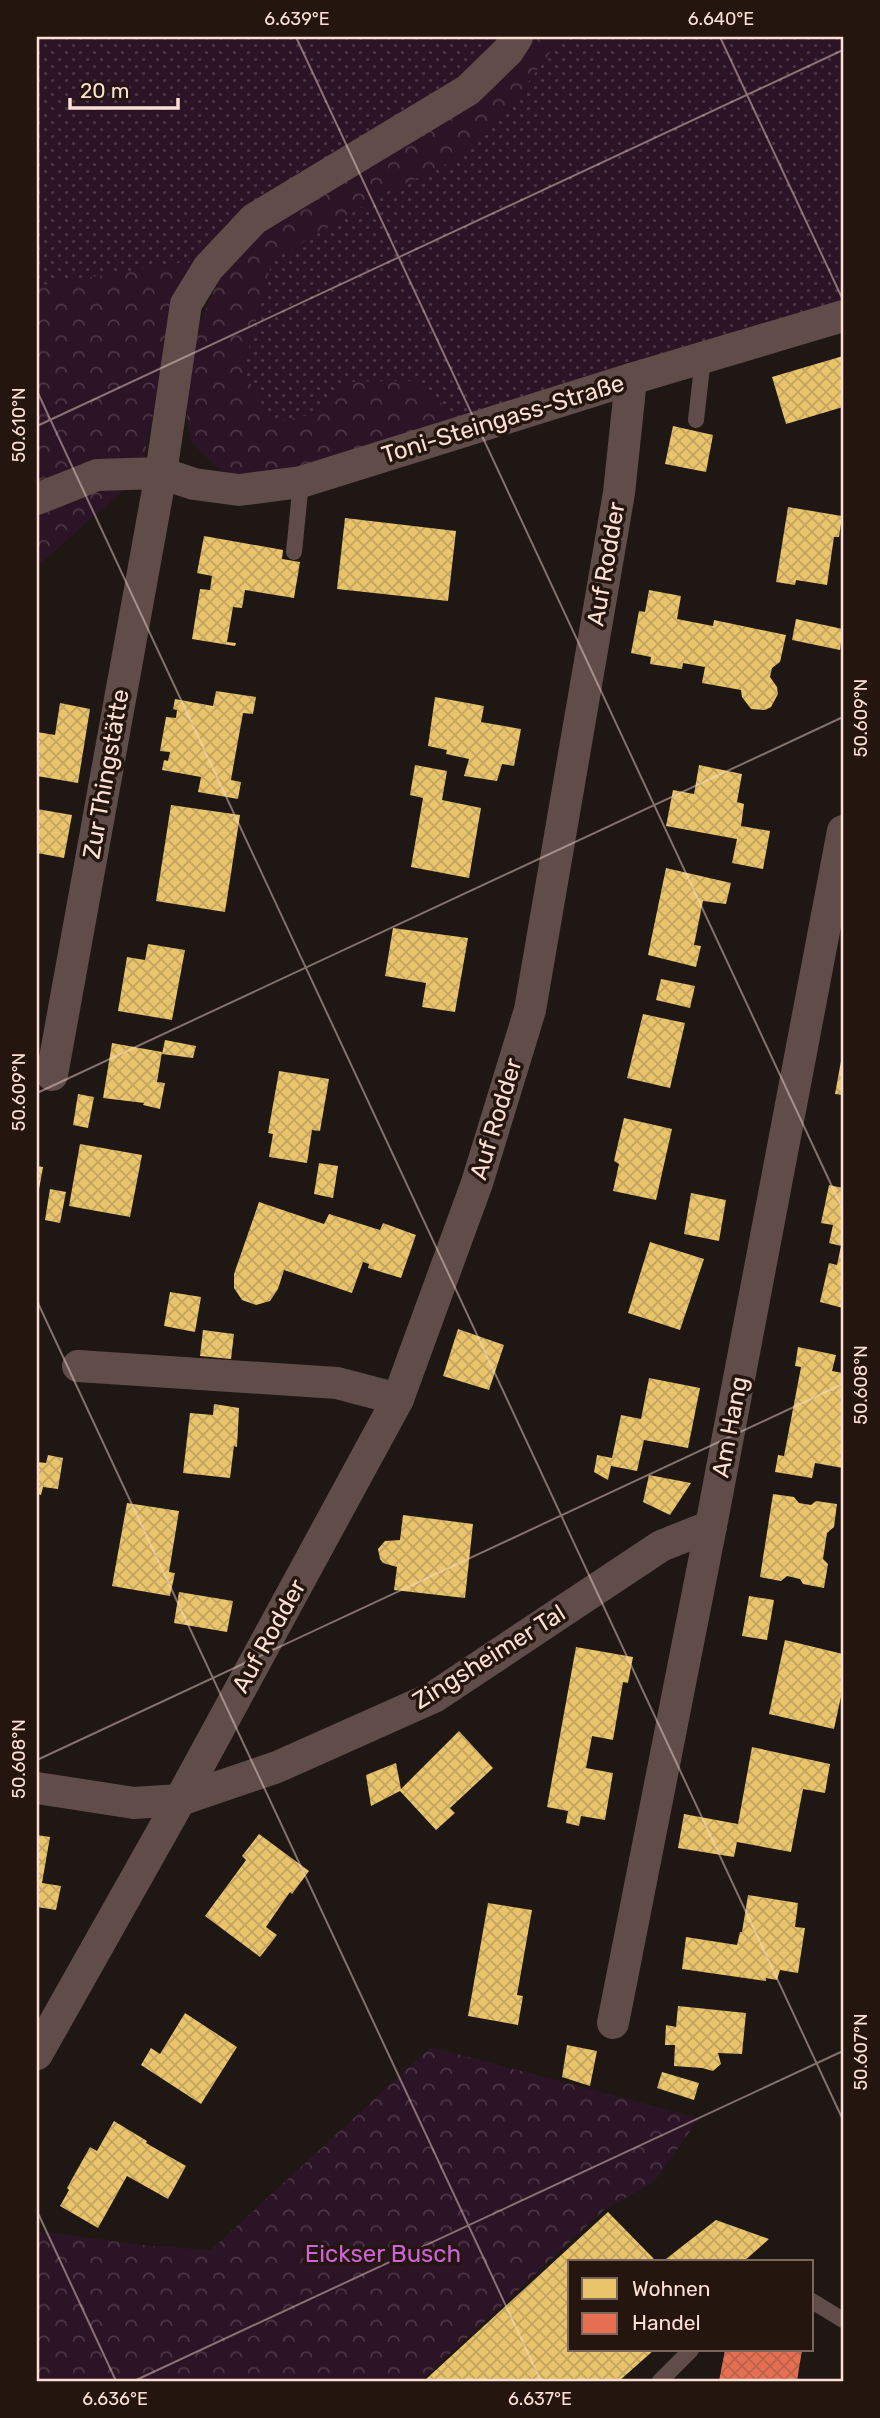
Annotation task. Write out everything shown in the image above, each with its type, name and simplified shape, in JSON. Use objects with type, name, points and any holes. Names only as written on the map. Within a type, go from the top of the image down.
[{"type":"street","points":[[161,473],[186,304],[208,268],[254,219],[468,90],[508,51],[517,37]]},
{"type":"street","name":"Toni-Steingass-Straße","points":[[37,499],[97,475],[161,473],[194,484],[239,490],[301,482],[843,316]]},
{"type":"street","name":"Auf Rodder","points":[[180,1800],[398,1398],[477,1183],[530,1010],[619,493],[631,379]]},
{"type":"street","name":"Zur Thingstätte","points":[[52,1075],[161,473]]},
{"type":"street","name":"Am Hang","points":[[613,2023],[843,831]]},
{"type":"street","points":[[78,1366],[337,1383],[398,1398]]},
{"type":"street","name":"Zingsheimer Tal","points":[[37,1788],[134,1803],[180,1800],[277,1767],[434,1697],[661,1546],[711,1526]]},
{"type":"street","points":[[37,2054],[180,1800]]},
{"type":"lane","points":[[696,420],[704,358]]},
{"type":"lane","points":[[294,552],[301,482]]},
{"type":"lane","points":[[814,2302],[843,2320]]},
{"type":"lane","points":[[660,2381],[689,2352]]},
{"type":"green space","points":[[37,37],[500,37],[458,82],[230,220],[196,260],[37,286]]},
{"type":"green space","points":[[531,37],[562,37],[497,123],[442,167],[388,191],[272,261],[243,369],[271,422],[310,415],[344,382],[414,381],[445,406],[450,423],[296,472],[224,474],[191,442],[184,393],[197,330],[228,259],[280,216]]},
{"type":"green space","points":[[562,37],[843,37],[843,304],[450,423],[445,406],[414,381],[344,382],[310,415],[271,423],[243,369],[272,261],[388,191],[442,167],[497,123]]},
{"type":"green space","points":[[196,260],[179,289],[140,476],[37,566],[37,286]]},
{"type":"green space","name":"Eickser Busch","points":[[431,2047],[699,2118],[654,2182],[605,2209],[421,2381],[37,2381],[37,2231],[150,2246],[211,2250]]},
{"type":"building: Wohnen","points":[[843,356],[843,407],[786,424],[772,377]]},
{"type":"building: Wohnen","points":[[673,426],[713,435],[706,472],[665,464]]},
{"type":"building: Wohnen","points":[[788,507],[842,516],[839,537],[834,537],[827,585],[796,580],[795,585],[776,582]]},
{"type":"building: Wohnen","points":[[345,518],[456,531],[448,601],[337,589]]},
{"type":"building: Wohnen","points":[[204,536],[283,550],[282,559],[300,562],[294,598],[245,590],[242,608],[233,607],[227,642],[236,643],[235,646],[192,639],[200,589],[210,590],[212,576],[197,573]]},
{"type":"building: Wohnen","points":[[649,590],[681,596],[677,619],[713,626],[714,620],[786,635],[780,662],[772,668],[770,677],[778,694],[771,707],[765,710],[751,709],[742,697],[741,690],[702,683],[705,667],[683,663],[682,669],[650,664],[651,657],[631,653],[639,611],[645,612]]},
{"type":"building: Wohnen","points":[[796,619],[843,629],[840,650],[792,640]]},
{"type":"building: Wohnen","points":[[216,691],[256,697],[253,714],[243,713],[231,780],[241,782],[238,799],[198,792],[201,777],[162,770],[164,760],[168,761],[170,752],[160,751],[166,717],[176,718],[177,710],[173,709],[175,699],[213,706]]},
{"type":"building: Wohnen","points":[[435,697],[484,706],[481,722],[521,729],[514,766],[502,764],[497,781],[464,776],[469,759],[446,754],[447,750],[428,746]]},
{"type":"building: Wohnen","points":[[60,703],[90,709],[78,783],[37,776],[37,732],[55,735]]},
{"type":"building: Wohnen","points":[[415,765],[447,771],[442,800],[481,808],[469,878],[411,867],[423,798],[410,795]]},
{"type":"building: Wohnen","points":[[699,765],[742,774],[737,802],[744,804],[741,826],[770,831],[763,869],[732,863],[737,839],[666,826],[673,790],[694,794]]},
{"type":"building: Wohnen","points":[[171,805],[240,815],[225,912],[156,901]]},
{"type":"building: Wohnen","points":[[37,809],[72,815],[64,858],[37,853]]},
{"type":"building: Wohnen","points":[[666,868],[731,883],[726,904],[703,901],[694,945],[701,946],[696,967],[648,955]]},
{"type":"building: Wohnen","points":[[393,928],[468,938],[455,1012],[422,1007],[426,983],[385,976]]},
{"type":"building: Wohnen","points":[[148,944],[185,950],[172,1020],[118,1011],[127,957],[145,960]]},
{"type":"building: Wohnen","points":[[661,979],[695,986],[690,1008],[656,1000]]},
{"type":"building: Wohnen","points":[[643,1014],[685,1023],[670,1088],[627,1078]]},
{"type":"building: Wohnen","points":[[165,1040],[196,1046],[193,1058],[162,1054]]},
{"type":"building: Wohnen","points":[[112,1043],[162,1052],[157,1082],[165,1083],[160,1109],[143,1105],[144,1103],[103,1098]]},
{"type":"building: Wohnen","points":[[843,1061],[843,1095],[835,1094]]},
{"type":"building: Wohnen","points":[[279,1071],[329,1079],[320,1131],[312,1130],[307,1163],[269,1157],[273,1134],[268,1133]]},
{"type":"building: Wohnen","points":[[78,1094],[94,1097],[88,1128],[73,1125]]},
{"type":"building: Wohnen","points":[[624,1118],[672,1129],[656,1200],[613,1191],[619,1164],[614,1161]]},
{"type":"building: Wohnen","points":[[80,1144],[142,1155],[130,1217],[69,1206]]},
{"type":"building: Wohnen","points":[[319,1163],[338,1166],[333,1198],[314,1194]]},
{"type":"building: Wohnen","points":[[37,1166],[43,1167],[38,1195],[37,1195]]},
{"type":"building: Wohnen","points":[[829,1185],[843,1188],[843,1308],[820,1302],[829,1263],[837,1265],[841,1246],[829,1243],[833,1225],[821,1223]]},
{"type":"building: Wohnen","points":[[50,1189],[66,1192],[60,1223],[45,1220]]},
{"type":"building: Wohnen","points":[[691,1193],[726,1200],[719,1241],[684,1234]]},
{"type":"building: Wohnen","points":[[259,1202],[324,1224],[329,1214],[380,1230],[383,1223],[416,1235],[401,1278],[368,1268],[369,1264],[363,1262],[352,1293],[284,1270],[278,1289],[270,1301],[256,1305],[242,1300],[234,1288],[234,1274]]},
{"type":"building: Wohnen","points":[[650,1242],[704,1259],[680,1330],[628,1313]]},
{"type":"building: Wohnen","points":[[170,1292],[201,1297],[195,1332],[164,1326]]},
{"type":"building: Wohnen","points":[[458,1329],[504,1345],[489,1390],[443,1376]]},
{"type":"building: Wohnen","points":[[203,1330],[234,1334],[231,1359],[200,1356]]},
{"type":"building: Wohnen","points":[[798,1347],[836,1355],[832,1371],[843,1373],[843,1468],[815,1463],[812,1478],[775,1472],[778,1455],[784,1456],[801,1367],[795,1366]]},
{"type":"building: Wohnen","points":[[649,1378],[700,1388],[688,1448],[644,1440],[637,1471],[611,1466],[608,1480],[594,1472],[597,1455],[612,1458],[621,1415],[641,1419]]},
{"type":"building: Wohnen","points":[[214,1404],[239,1408],[237,1447],[234,1446],[230,1478],[183,1473],[190,1413],[213,1415]]},
{"type":"building: Wohnen","points":[[48,1455],[63,1458],[58,1489],[43,1487],[41,1495],[37,1494],[37,1462],[46,1463]]},
{"type":"building: Wohnen","points":[[649,1475],[691,1483],[670,1515],[643,1502]]},
{"type":"building: Wohnen","points":[[773,1494],[794,1497],[799,1503],[811,1505],[816,1501],[837,1504],[834,1527],[827,1533],[823,1559],[828,1564],[824,1588],[803,1584],[800,1579],[787,1576],[781,1581],[760,1577]]},
{"type":"building: Wohnen","points":[[127,1503],[179,1511],[169,1572],[175,1573],[170,1596],[112,1586]]},
{"type":"building: Wohnen","points":[[403,1515],[473,1524],[465,1598],[394,1590],[397,1567],[383,1563],[378,1549],[385,1541],[400,1540]]},
{"type":"building: Wohnen","points":[[179,1592],[233,1601],[227,1632],[174,1623]]},
{"type":"building: Wohnen","points":[[749,1596],[774,1600],[767,1640],[742,1636]]},
{"type":"building: Wohnen","points":[[785,1640],[843,1654],[843,1687],[834,1729],[769,1714]]},
{"type":"building: Wohnen","points":[[576,1647],[633,1657],[628,1683],[623,1682],[613,1740],[592,1736],[586,1768],[613,1773],[605,1820],[581,1816],[579,1826],[566,1823],[568,1811],[547,1807]]},
{"type":"building: Wohnen","points":[[459,1731],[493,1768],[450,1808],[455,1813],[436,1830],[400,1791],[371,1806],[366,1775],[396,1763],[401,1789]]},
{"type":"building: Wohnen","points":[[752,1747],[830,1764],[825,1793],[803,1789],[791,1852],[737,1842],[734,1857],[678,1848],[684,1814],[738,1824]]},
{"type":"building: Wohnen","points":[[259,1834],[309,1871],[292,1894],[290,1892],[266,1927],[277,1935],[260,1957],[205,1916],[246,1860],[242,1856]]},
{"type":"building: Wohnen","points":[[37,1835],[50,1837],[42,1883],[61,1886],[56,1910],[37,1907]]},
{"type":"building: Wohnen","points":[[748,1895],[798,1903],[795,1927],[805,1928],[798,1973],[780,1970],[777,1980],[766,1978],[766,1981],[682,1969],[686,1937],[737,1945]]},
{"type":"building: Wohnen","points":[[488,1903],[532,1910],[517,1995],[523,1996],[518,2025],[468,2016]]},
{"type":"building: Wohnen","points":[[678,2006],[746,2013],[742,2054],[718,2053],[721,2064],[713,2071],[674,2066],[675,2045],[665,2045],[666,2025],[676,2027]]},
{"type":"building: Wohnen","points":[[185,2013],[237,2047],[201,2104],[141,2065],[151,2048],[160,2054]]},
{"type":"building: Wohnen","points":[[567,2045],[597,2051],[590,2086],[562,2077]]},
{"type":"building: Wohnen","points":[[662,2072],[699,2083],[694,2100],[657,2088]]},
{"type":"building: Wohnen","points":[[114,2121],[186,2166],[168,2199],[127,2176],[98,2228],[60,2206],[90,2147],[97,2151]]},
{"type":"building: Wohnen","points":[[608,2212],[655,2260],[568,2260],[568,2352],[652,2352],[619,2381],[424,2381]]},
{"type":"building: Wohnen","points":[[716,2220],[769,2239],[745,2260],[665,2260]]},
{"type":"building: Handel","points":[[725,2352],[802,2352],[797,2381],[719,2381]]}]
